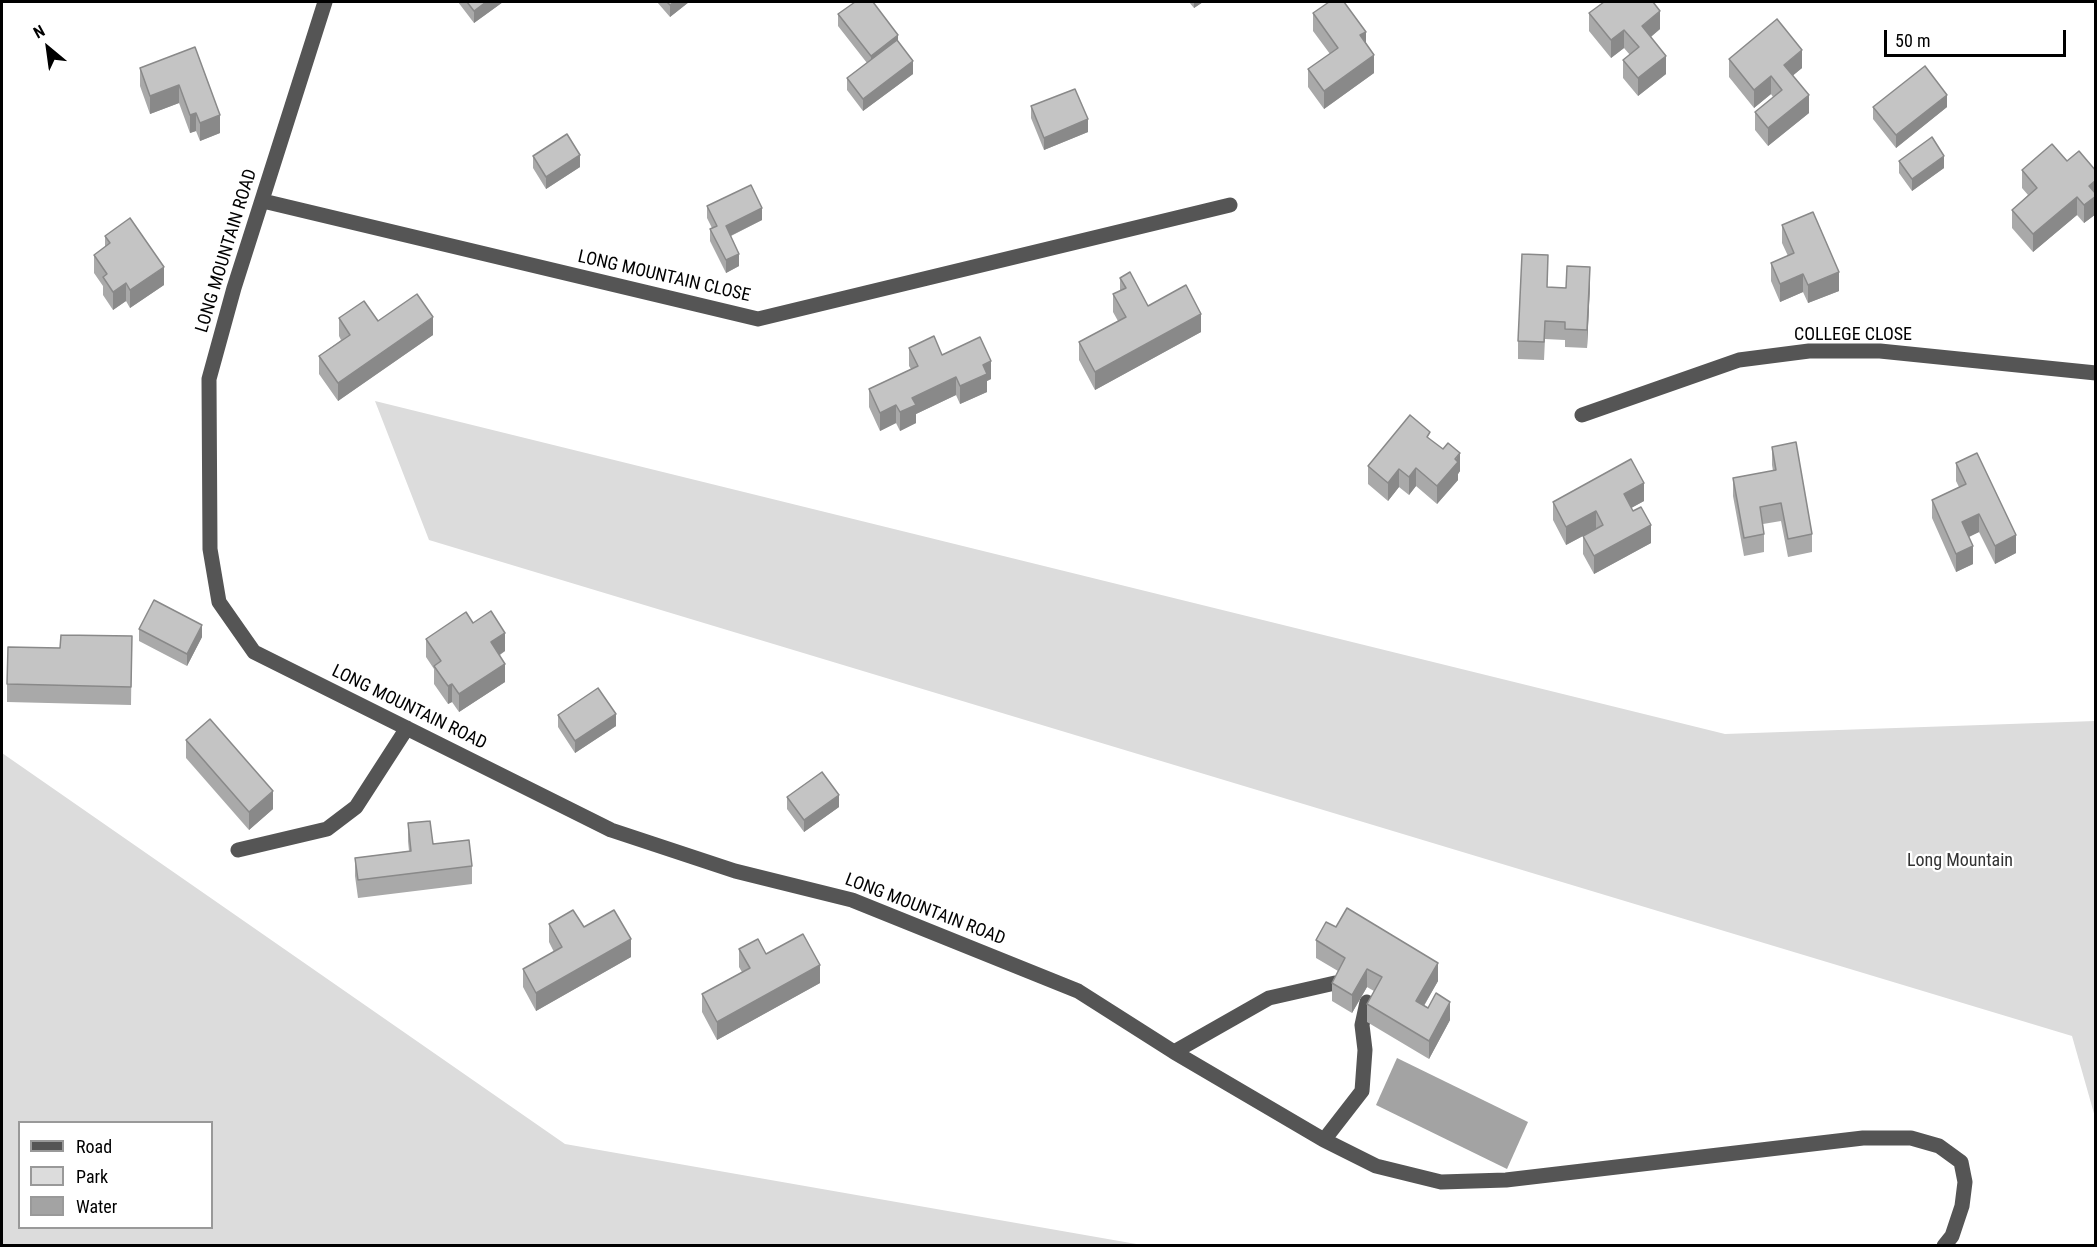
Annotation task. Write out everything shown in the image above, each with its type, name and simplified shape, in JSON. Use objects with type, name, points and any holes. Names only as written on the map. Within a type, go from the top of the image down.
[{"type":"street","name":"LONG MOUNTAIN ROAD","points":[[325,2],[234,288],[209,379],[210,549],[219,602],[254,652],[611,830],[735,871],[852,900],[1078,991],[1174,1052],[1324,1140],[1376,1166],[1441,1182],[1506,1180],[1841,1141],[1911,1138],[1939,1146],[1961,1162],[1965,1182],[1962,1206],[1952,1236],[1944,1245]]},
{"type":"street","name":"LONG MOUNTAIN CLOSE","points":[[263,201],[758,319],[1230,205]]},
{"type":"street","name":"COLLEGE CLOSE","points":[[1582,415],[1739,360],[1809,351],[1881,351],[2096,373]]},
{"type":"street","points":[[238,850],[327,829],[356,807],[407,728]]},
{"type":"street","points":[[1174,1052],[1269,998],[1335,982]]},
{"type":"street","points":[[1324,1140],[1362,1091],[1365,1050],[1362,1025],[1367,1002]]},
{"type":"green space","name":"Long Mountain","points":[[375,401],[1725,734],[2095,721],[2095,1117],[2072,1036],[429,540]]},
{"type":"green space","points":[[2,753],[565,1144],[1142,1245],[2,1245]]},
{"type":"water","points":[[1397,1058],[1528,1122],[1507,1169],[1376,1105]]},
{"type":"building","points":[[467,2],[486,2],[474,11]]},
{"type":"building","points":[[855,2],[873,2],[898,35],[871,56],[838,14]]},
{"type":"building","points":[[1329,2],[1344,2],[1366,32],[1360,35],[1374,55],[1324,91],[1308,69],[1338,48],[1313,13]]},
{"type":"building","points":[[1604,2],[1653,2],[1660,11],[1642,26],[1666,56],[1638,78],[1623,60],[1639,47],[1624,30],[1611,40],[1589,13]]},
{"type":"building","points":[[1777,19],[1802,50],[1784,65],[1809,95],[1768,128],[1755,112],[1782,90],[1771,76],[1754,90],[1729,59]]},
{"type":"building","points":[[897,40],[913,61],[863,99],[847,78]]},
{"type":"building","points":[[195,47],[220,115],[200,123],[196,113],[190,115],[179,85],[150,96],[140,68]]},
{"type":"building","points":[[1925,66],[1947,95],[1896,135],[1873,107]]},
{"type":"building","points":[[1075,89],[1088,119],[1044,138],[1031,106]]},
{"type":"building","points":[[567,134],[580,155],[546,177],[533,156]]},
{"type":"building","points":[[1932,137],[1944,156],[1912,179],[1899,161]]},
{"type":"building","points":[[2052,144],[2067,161],[2079,151],[2096,171],[2096,180],[2089,186],[2096,196],[2084,205],[2077,197],[2033,234],[2012,210],[2037,188],[2022,170]]},
{"type":"building","points":[[751,185],[762,208],[726,226],[739,254],[726,260],[710,229],[717,226],[707,206]]},
{"type":"building","points":[[1813,212],[1839,272],[1808,285],[1803,274],[1780,284],[1771,263],[1794,253],[1782,225]]},
{"type":"building","points":[[130,218],[164,267],[130,290],[126,283],[113,292],[103,277],[107,274],[94,255],[110,243],[105,236]]},
{"type":"building","points":[[1522,254],[1548,255],[1547,287],[1566,288],[1567,266],[1590,267],[1587,330],[1565,329],[1565,322],[1545,321],[1544,342],[1518,341]]},
{"type":"building","points":[[1130,272],[1148,306],[1186,285],[1201,314],[1095,372],[1079,342],[1126,317],[1113,294],[1126,288],[1120,278]]},
{"type":"building","points":[[417,294],[433,317],[338,383],[319,356],[350,335],[339,318],[364,301],[378,321]]},
{"type":"building","points":[[934,336],[942,355],[980,337],[991,361],[983,365],[987,374],[960,386],[956,377],[912,398],[916,405],[900,412],[896,405],[880,413],[869,389],[918,366],[909,348]]},
{"type":"building","points":[[1410,415],[1430,432],[1427,437],[1443,449],[1448,443],[1460,453],[1455,459],[1458,462],[1437,486],[1416,468],[1409,477],[1399,469],[1388,483],[1368,466]]},
{"type":"building","points":[[1796,442],[1812,534],[1788,539],[1781,503],[1760,507],[1764,534],[1744,538],[1733,478],[1776,470],[1772,447]]},
{"type":"building","points":[[1977,453],[2016,535],[1995,546],[1979,514],[1962,522],[1973,546],[1956,554],[1932,500],[1966,484],[1956,463]]},
{"type":"building","points":[[1631,459],[1644,483],[1624,494],[1633,511],[1641,507],[1651,525],[1594,556],[1583,536],[1603,525],[1596,511],[1566,527],[1553,502]]},
{"type":"building","points":[[154,600],[202,625],[187,654],[139,629]]},
{"type":"building","points":[[491,611],[505,633],[491,642],[505,664],[459,694],[452,684],[448,686],[434,666],[441,661],[426,639],[466,612],[473,623]]},
{"type":"building","points":[[61,635],[132,636],[131,687],[7,684],[8,647],[60,648]]},
{"type":"building","points":[[598,688],[616,714],[575,741],[558,715]]},
{"type":"building","points":[[210,719],[273,791],[249,812],[186,740]]},
{"type":"building","points":[[822,772],[839,795],[804,820],[787,797]]},
{"type":"building","points":[[430,821],[433,844],[469,840],[472,866],[358,880],[355,858],[411,851],[408,823]]},
{"type":"building","points":[[1347,908],[1438,963],[1416,1001],[1428,1008],[1436,993],[1450,1002],[1429,1041],[1367,1004],[1382,977],[1367,969],[1352,995],[1332,983],[1345,958],[1316,940],[1326,922],[1336,927]]},
{"type":"building","points":[[573,910],[584,927],[614,910],[631,939],[536,993],[523,969],[562,947],[549,924]]},
{"type":"building","points":[[803,934],[820,965],[717,1022],[702,994],[750,968],[739,949],[758,939],[766,954]]}]
